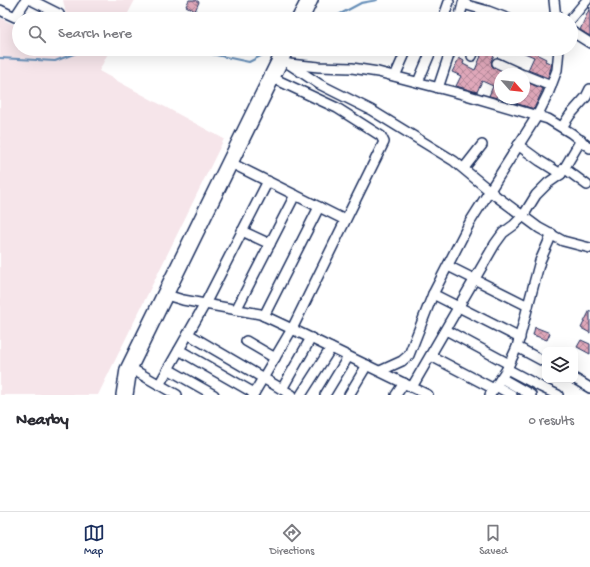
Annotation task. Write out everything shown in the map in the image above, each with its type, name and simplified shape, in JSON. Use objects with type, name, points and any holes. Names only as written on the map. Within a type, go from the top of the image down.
[{"type":"street","points":[[18,12],[26,0]]},
{"type":"street","points":[[31,0],[55,12]]},
{"type":"street","points":[[300,12],[306,0]]},
{"type":"street","points":[[307,12],[313,0]]},
{"type":"street","points":[[554,0],[556,12]]},
{"type":"street","points":[[577,12],[586,0]]},
{"type":"street","points":[[445,12],[449,2]]},
{"type":"street","points":[[461,12],[464,2],[482,12]]},
{"type":"street","points":[[0,10],[12,16]]},
{"type":"street","points":[[578,35],[590,43]]},
{"type":"street","points":[[395,76],[404,56]]},
{"type":"street","points":[[418,82],[429,56]]},
{"type":"street","points":[[438,88],[449,56]]},
{"type":"street","points":[[380,371],[402,361],[408,356],[433,294],[470,222],[537,116],[557,70],[558,56]]},
{"type":"street","points":[[283,58],[319,67],[352,68],[395,76],[548,119],[581,140],[590,148]]},
{"type":"street","points":[[120,395],[125,369],[233,164],[275,79],[283,58]]},
{"type":"street","points":[[283,58],[319,84],[371,110],[454,161],[523,216],[563,241],[590,248]]},
{"type":"street","points":[[128,395],[132,369],[165,294],[283,58]]},
{"type":"street","points":[[497,64],[506,68]]},
{"type":"street","points":[[530,78],[551,86]]},
{"type":"street","points":[[179,350],[254,394],[292,328],[384,142],[381,136],[337,108],[275,79]]},
{"type":"street","points":[[562,127],[570,115],[586,97],[590,89]]},
{"type":"street","points":[[396,395],[408,385],[431,356],[495,244],[503,234],[523,216],[536,195],[562,171],[581,140]]},
{"type":"street","points":[[518,144],[540,161],[587,185]]},
{"type":"street","points":[[464,168],[482,145]]},
{"type":"street","points":[[233,164],[345,220]]},
{"type":"street","points":[[159,385],[205,304],[268,181]]},
{"type":"street","points":[[236,310],[295,195]]},
{"type":"street","points":[[264,316],[319,207]]},
{"type":"street","points":[[242,231],[270,244]]},
{"type":"street","points":[[495,387],[508,367],[517,347],[540,261],[552,234]]},
{"type":"street","points":[[448,266],[528,306]]},
{"type":"street","points":[[165,294],[183,300],[264,316],[380,371],[423,394]]},
{"type":"street","points":[[433,294],[520,338]]},
{"type":"street","points":[[446,330],[541,387],[558,395]]},
{"type":"street","points":[[188,334],[292,395]]},
{"type":"street","points":[[282,389],[311,338]]},
{"type":"street","points":[[246,341],[275,358]]},
{"type":"street","points":[[517,347],[542,360]]},
{"type":"street","points":[[301,395],[331,348]]},
{"type":"street","points":[[431,356],[512,395]]},
{"type":"street","points":[[325,395],[348,357]]},
{"type":"street","points":[[349,395],[367,365]]},
{"type":"street","points":[[168,368],[214,395]]},
{"type":"street","points":[[132,369],[177,395]]},
{"type":"street","points":[[578,381],[590,388]]},
{"type":"street","points":[[495,387],[531,395]]},
{"type":"shaded area","points":[[63,0],[135,0],[129,12],[66,12]]},
{"type":"shaded area","points":[[0,18],[12,24],[12,56],[106,56],[99,71],[224,139],[98,395],[0,395]]},
{"type":"building","points":[[189,0],[196,0],[199,2],[195,11],[186,6]]},
{"type":"building","points":[[590,7],[590,36],[580,30]]},
{"type":"building","points":[[481,56],[494,56],[491,61],[492,66],[496,68],[494,68],[494,97],[489,96],[493,86],[482,81],[477,92],[456,86],[461,76],[452,72],[459,58],[464,61],[463,64],[475,70]]},
{"type":"building","points":[[532,56],[540,56],[546,59],[545,61],[552,64],[548,78],[530,71],[529,68],[534,57]]},
{"type":"building","points":[[530,84],[543,89],[534,109],[518,104],[530,104]]},
{"type":"building","points":[[590,310],[590,333],[581,328]]},
{"type":"building","points":[[535,327],[550,333],[547,340],[533,335]]},
{"type":"building","points":[[581,340],[590,344],[590,354],[578,347]]},
{"type":"waterway","points":[[344,12],[361,3],[377,0]]},
{"type":"waterway","points":[[0,58],[55,61],[68,56]]},
{"type":"waterway","points":[[221,56],[249,62],[261,56]]}]
